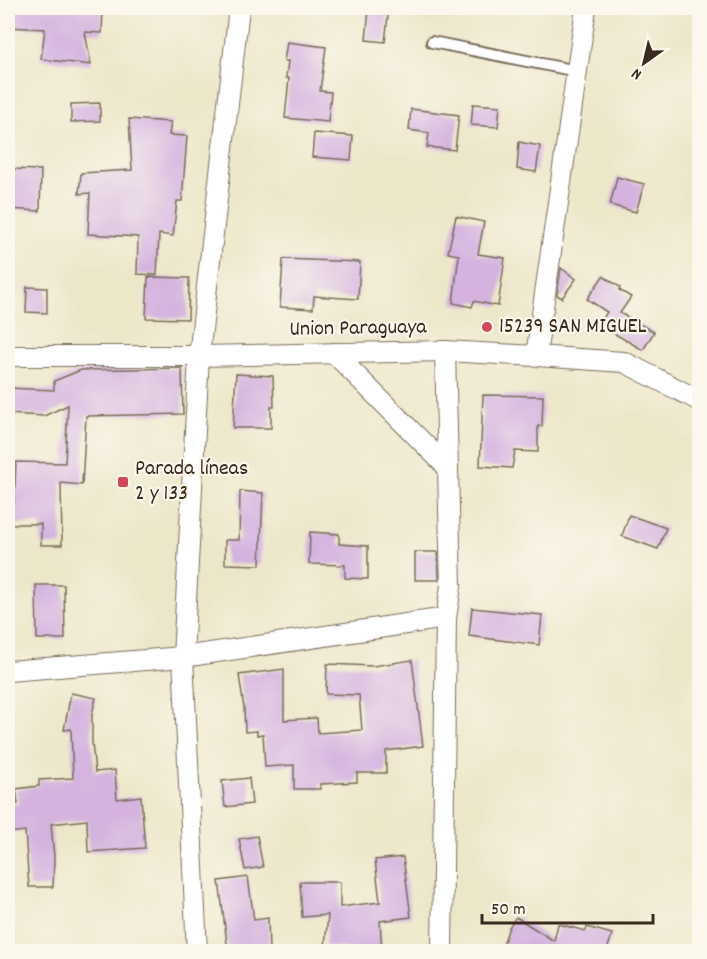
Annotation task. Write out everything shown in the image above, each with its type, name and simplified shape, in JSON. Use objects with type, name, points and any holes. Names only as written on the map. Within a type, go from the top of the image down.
[{"type":"street","points":[[197,951],[183,657],[199,356],[239,8]]},
{"type":"street","points":[[536,356],[586,8]]},
{"type":"street","points":[[442,951],[446,618],[452,586],[445,351]]},
{"type":"street","name":"Union Paraguaya","points":[[8,356],[199,356],[445,351],[536,356],[624,362],[699,401]]},
{"type":"street","points":[[334,353],[448,468]]},
{"type":"street","points":[[8,671],[183,657],[446,618]]},
{"type":"lane","points":[[432,42],[577,71]]},
{"type":"building","points":[[9,8],[103,8],[102,33],[85,32],[91,65],[41,59],[45,29],[8,27]]},
{"type":"building","points":[[369,8],[389,8],[385,42],[366,40]]},
{"type":"building","points":[[287,42],[326,47],[320,91],[331,92],[328,122],[285,118],[289,78],[286,78],[288,61],[284,61]]},
{"type":"building","points":[[100,103],[100,121],[71,122],[71,104]]},
{"type":"building","points":[[473,104],[500,106],[498,127],[471,125]]},
{"type":"building","points":[[411,109],[459,115],[455,150],[427,147],[429,133],[409,130]]},
{"type":"building","points":[[129,119],[171,122],[169,135],[187,136],[182,201],[177,201],[173,236],[159,234],[157,275],[137,274],[138,237],[88,234],[90,193],[79,194],[81,173],[132,170]]},
{"type":"building","points":[[314,133],[353,136],[351,160],[312,157]]},
{"type":"building","points":[[519,142],[540,146],[536,172],[517,169]]},
{"type":"building","points":[[8,169],[41,170],[40,211],[8,209]]},
{"type":"building","points":[[617,177],[644,184],[636,212],[610,205]]},
{"type":"building","points":[[456,216],[484,222],[478,254],[505,258],[498,306],[474,301],[472,307],[453,303],[459,255],[448,253]]},
{"type":"building","points":[[283,259],[360,262],[358,299],[314,296],[313,309],[280,307]]},
{"type":"building","points":[[561,268],[576,279],[562,298],[557,295]]},
{"type":"building","points":[[603,276],[631,297],[620,313],[654,332],[643,350],[599,325],[607,312],[587,299]]},
{"type":"building","points":[[148,277],[189,278],[188,319],[146,318]]},
{"type":"building","points":[[27,287],[47,288],[47,313],[26,312]]},
{"type":"building","points":[[182,368],[183,414],[86,416],[82,485],[61,483],[62,545],[41,545],[41,524],[8,524],[8,503],[14,503],[16,462],[65,463],[68,405],[44,416],[8,414],[8,388],[54,390],[54,381],[81,370]]},
{"type":"building","points":[[236,374],[273,376],[274,407],[271,407],[271,428],[233,428]]},
{"type":"building","points":[[483,395],[543,396],[542,426],[538,426],[538,452],[515,451],[512,468],[480,466]]},
{"type":"building","points":[[240,491],[263,493],[260,565],[225,564],[225,540],[239,540]]},
{"type":"building","points":[[629,515],[666,528],[658,549],[622,536]]},
{"type":"building","points":[[310,532],[339,534],[339,544],[368,546],[368,579],[345,578],[345,565],[309,564]]},
{"type":"building","points":[[415,552],[438,552],[439,580],[415,580]]},
{"type":"building","points":[[36,585],[64,585],[65,639],[37,639]]},
{"type":"building","points":[[472,608],[542,615],[539,645],[469,636]]},
{"type":"building","points":[[412,660],[423,746],[386,751],[386,773],[357,773],[357,782],[320,784],[320,789],[294,789],[294,765],[265,767],[263,734],[257,735],[257,731],[245,732],[239,675],[284,669],[284,720],[317,718],[318,733],[362,730],[359,695],[326,694],[327,664],[373,666]]},
{"type":"building","points":[[71,693],[96,698],[92,714],[95,772],[115,770],[117,799],[141,796],[145,848],[88,852],[87,820],[51,824],[54,857],[53,887],[29,887],[25,831],[8,833],[8,805],[18,804],[16,789],[39,786],[39,780],[73,778],[71,729],[64,730]]},
{"type":"building","points":[[249,778],[252,804],[225,807],[222,781]]},
{"type":"building","points":[[257,836],[263,867],[245,870],[239,839]]},
{"type":"building","points":[[403,857],[411,917],[380,921],[382,951],[357,951],[325,946],[328,915],[302,917],[300,882],[340,882],[340,907],[380,902],[375,860]]},
{"type":"building","points":[[248,877],[254,920],[268,918],[269,951],[228,951],[219,881]]},
{"type":"building","points":[[516,917],[554,941],[558,924],[586,931],[587,927],[612,934],[607,951],[501,951],[509,927]]},
{"type":"place","name":"15239 SAN MIGUEL","points":[[487,327]]},
{"type":"place","name":"Parada líneas 2 y 133","points":[[123,482]]}]
